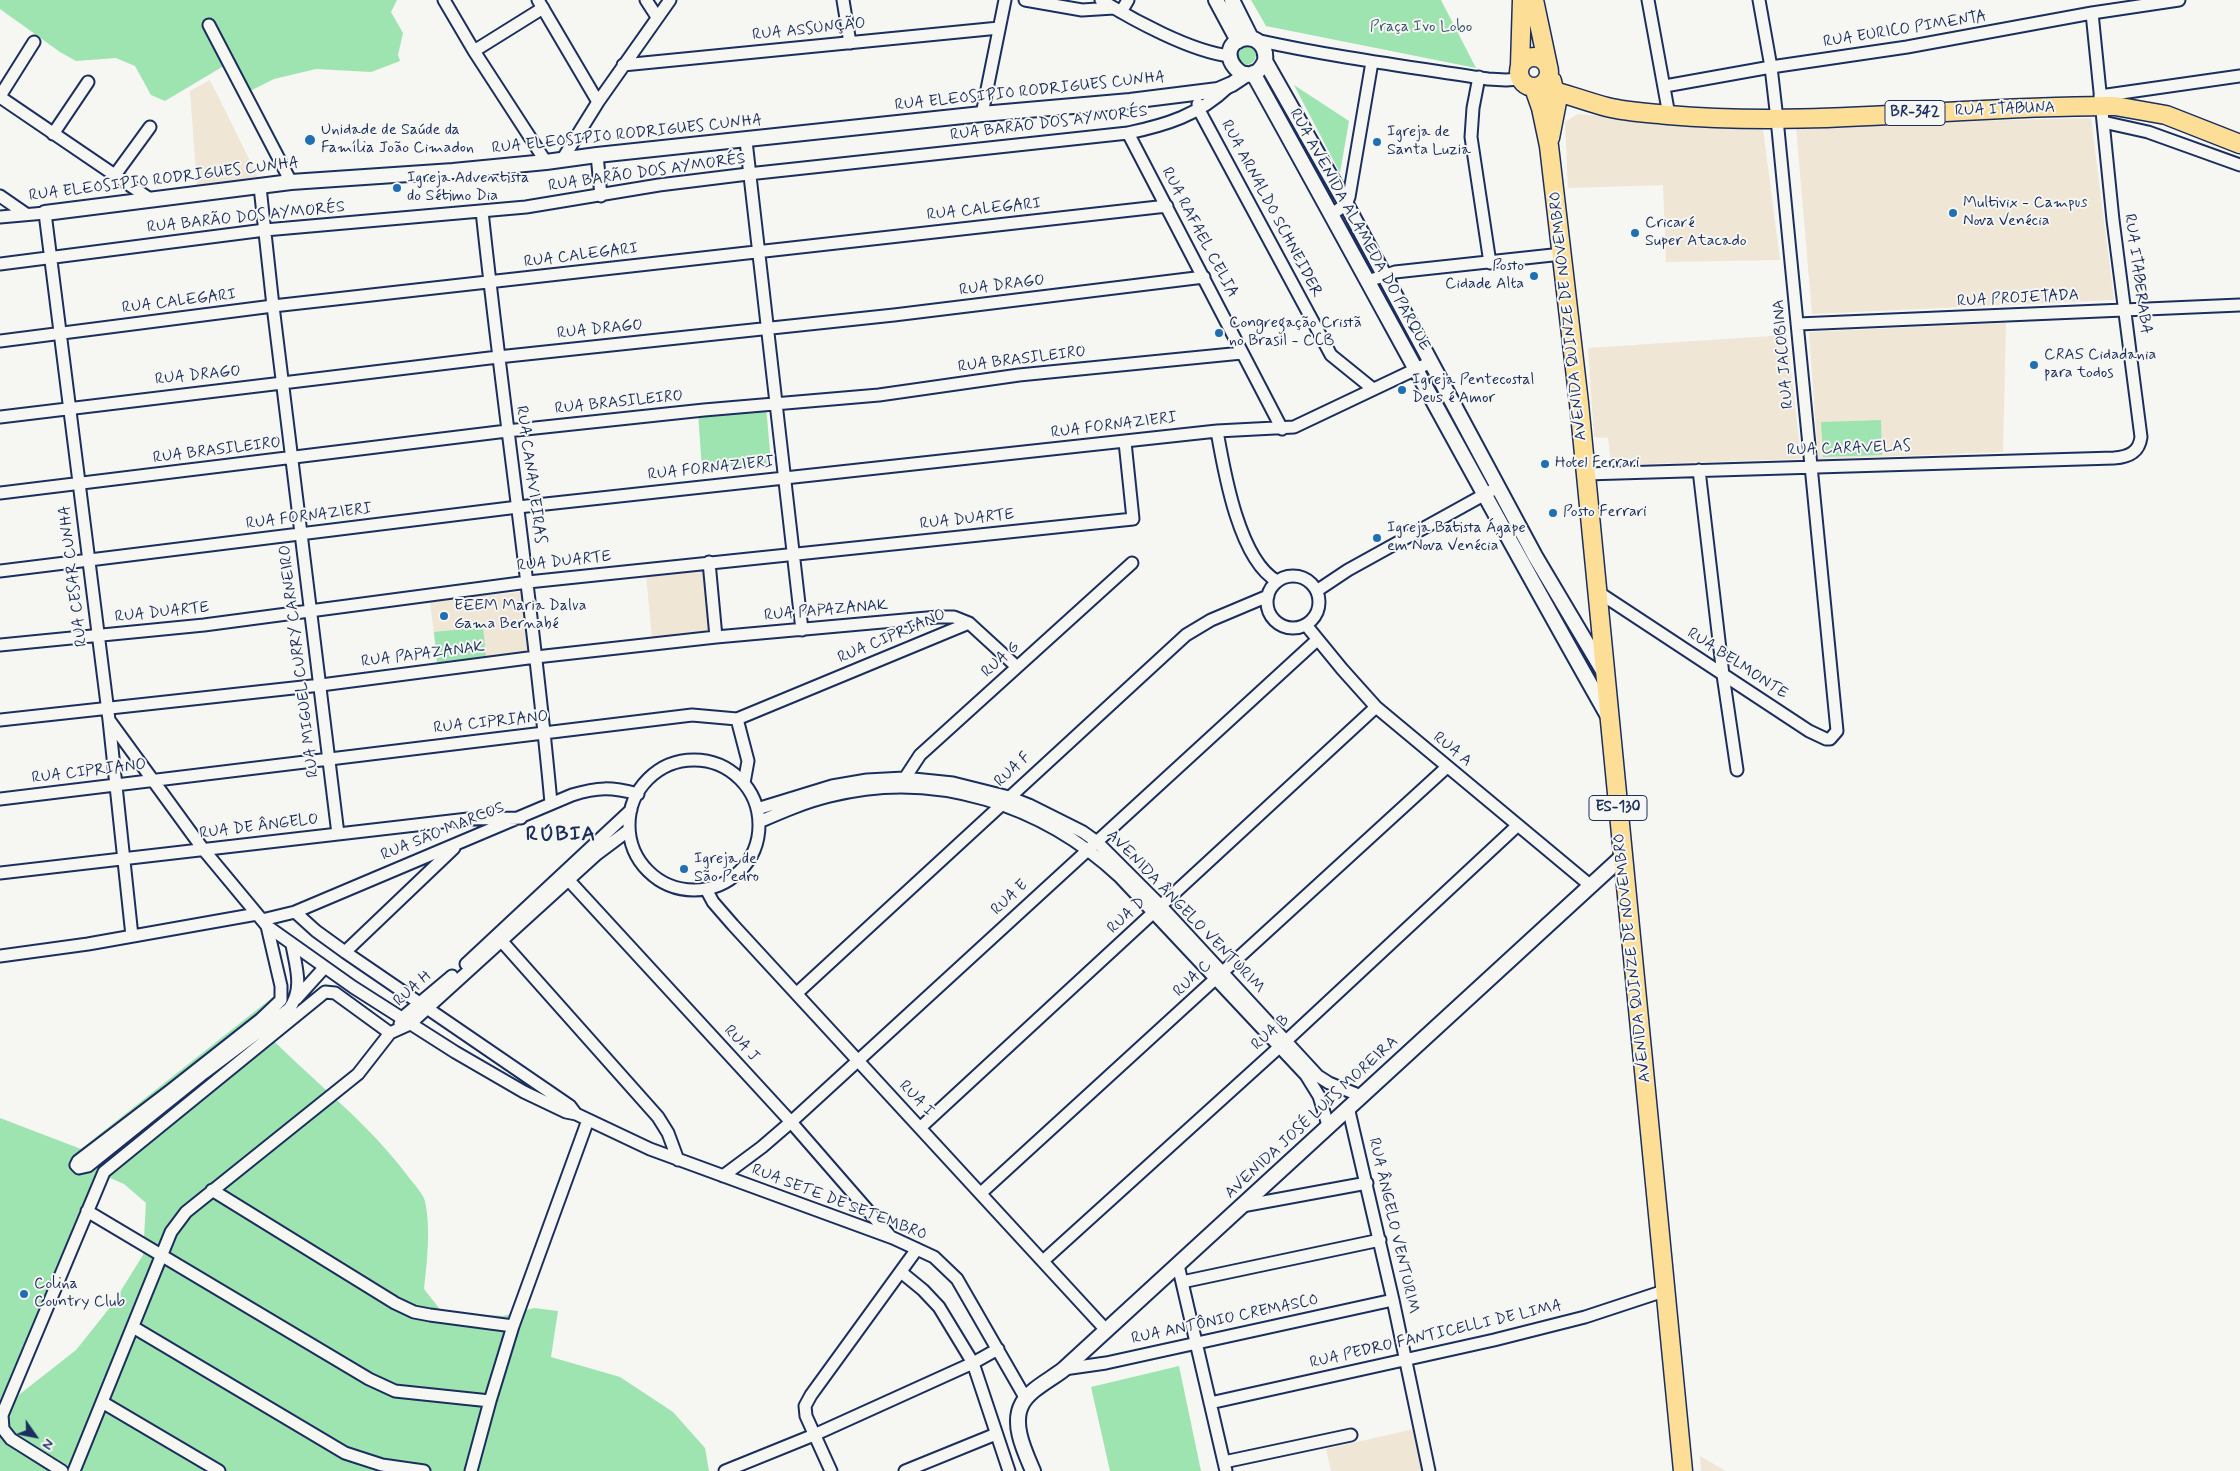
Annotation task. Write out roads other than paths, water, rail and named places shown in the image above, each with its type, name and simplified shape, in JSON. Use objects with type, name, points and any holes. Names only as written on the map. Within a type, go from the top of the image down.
[{"type":"main road","points":[[1522,0],[1537,77]]},
{"type":"main road","points":[[1534,0],[1537,77]]},
{"type":"main road","name":"BR-342","points":[[1537,77],[1585,100]]},
{"type":"main road","name":"ES-130","points":[[1537,77],[1541,108],[1550,142]]},
{"type":"main road","points":[[1550,142],[1563,116],[1585,100]]},
{"type":"main road","name":"RUA ITABUNA","points":[[1585,100],[1609,107],[1669,115],[1777,119],[2101,108],[2132,109],[2166,115],[2240,144]]},
{"type":"main road","name":"AVENIDA QUINZE DE NOVEMBRO","points":[[1550,142],[1598,592],[1683,1471]]},
{"type":"street","points":[[444,0],[474,51],[546,162]]},
{"type":"street","points":[[646,0],[657,17]]},
{"type":"street","points":[[562,160],[598,102],[670,0]]},
{"type":"street","points":[[843,0],[850,43]]},
{"type":"street","points":[[982,114],[1005,0]]},
{"type":"street","points":[[1025,0],[1118,10]]},
{"type":"street","points":[[1101,0],[1191,46],[1231,61],[1242,73],[1250,74]]},
{"type":"street","points":[[1118,10],[1128,0]]},
{"type":"street","points":[[1216,0],[1249,40],[1264,49],[1266,58],[1535,556],[1605,675]]},
{"type":"street","points":[[1232,0],[1249,40]]},
{"type":"street","points":[[1648,0],[1669,115]]},
{"type":"street","name":"RUA JACOBINA","points":[[1758,0],[1771,67],[1777,119],[1836,705]]},
{"type":"street","name":"RUA ITABERABA","points":[[2098,0],[2096,13],[2101,108],[2142,437],[2139,446],[2132,453],[2114,458]]},
{"type":"street","name":"RUA EURICO PIMENTA","points":[[1665,86],[2179,0]]},
{"type":"street","points":[[474,51],[540,4],[598,102]]},
{"type":"street","points":[[209,25],[291,182]]},
{"type":"street","name":"RUA ASSUNÇÃO","points":[[624,66],[850,43],[906,35],[999,28]]},
{"type":"street","points":[[1228,87],[1233,73],[1231,49],[1249,40],[1372,62],[1478,77],[1496,79],[1504,74],[1537,77]]},
{"type":"street","points":[[34,42],[0,96],[150,199]]},
{"type":"street","points":[[1228,87],[1259,70],[1266,58],[1292,48]]},
{"type":"street","points":[[1332,214],[1346,204],[1350,191],[1372,62]]},
{"type":"street","name":"RUA AVENIDA ALAMEDA DO PARQUE","points":[[1250,74],[1332,214],[1415,370],[1609,718]]},
{"type":"street","points":[[2101,108],[2240,76]]},
{"type":"street","points":[[1478,77],[1472,108],[1471,137],[1490,263]]},
{"type":"street","points":[[2221,80],[2240,87]]},
{"type":"street","points":[[53,134],[88,82]]},
{"type":"street","name":"RUA ELEOSIPIO RODRIGUES CUNHA","points":[[0,218],[291,182],[546,162],[982,114],[1130,101],[1228,87]]},
{"type":"street","name":"RUA BARÃO DOS AYMORÉS","points":[[0,264],[265,230],[526,207],[659,185],[748,174],[1128,133],[1163,125],[1199,110],[1228,87]]},
{"type":"street","points":[[1198,92],[1199,110]]},
{"type":"street","points":[[2101,108],[2148,132],[2240,165]]},
{"type":"street","name":"RUA ARNALDO SCHNEIDER","points":[[1199,110],[1330,355],[1373,389]]},
{"type":"street","points":[[115,175],[150,127]]},
{"type":"street","name":"RUA RAFAEL CELIA","points":[[1128,133],[1282,428]]},
{"type":"street","points":[[746,140],[748,174],[777,404],[802,630]]},
{"type":"street","points":[[597,155],[601,196]]},
{"type":"street","name":"RUA MIGUEL CURRY CARNEIRO","points":[[260,187],[338,834]]},
{"type":"street","points":[[0,196],[26,214]]},
{"type":"street","name":"RUA CALEGARI","points":[[0,341],[273,306],[1167,206]]},
{"type":"street","name":"RUA CANAVIEIRAS","points":[[482,211],[507,431],[528,582],[551,803]]},
{"type":"street","name":"RUA CESAR CUNHA","points":[[46,213],[59,333],[116,784],[132,936]]},
{"type":"street","points":[[1368,281],[1395,272],[1562,254]]},
{"type":"street","name":"RUA DRAGO","points":[[0,417],[498,357],[768,329],[1204,277]]},
{"type":"street","name":"RUA PROJETADA","points":[[1798,324],[2240,305]]},
{"type":"street","name":"RUA BRASILEIRO","points":[[0,493],[507,431],[879,395],[1019,375],[1242,353]]},
{"type":"street","name":"RUA FORNAZIERI","points":[[0,571],[518,507],[785,477],[1217,431],[1282,428],[1304,423],[1431,362]]},
{"type":"street","points":[[1217,431],[1227,486],[1240,523],[1255,559],[1268,575],[1277,581]]},
{"type":"street","name":"RUA DUARTE","points":[[0,645],[204,625],[528,582],[1132,519],[1125,442]]},
{"type":"street","name":"RUA CARAVELAS","points":[[1586,474],[2114,458]]},
{"type":"street","points":[[1699,470],[1723,675],[1737,770]]},
{"type":"street","points":[[1318,590],[1348,570],[1498,487]]},
{"type":"street","points":[[709,562],[716,637]]},
{"type":"street","name":"RUA G","points":[[902,782],[920,755],[1132,563]]},
{"type":"street","points":[[1285,576],[1303,577],[1318,590],[1320,605],[1317,613],[1306,625],[1289,628],[1274,620],[1267,605],[1268,596],[1277,581],[1285,576]]},
{"type":"street","name":"RUA BELMONTE","points":[[1598,592],[1809,731],[1826,739],[1830,739],[1837,731],[1836,705]]},
{"type":"street","name":"RUA F","points":[[797,993],[1186,635],[1210,620],[1268,596]]},
{"type":"street","name":"RUA PAPAZANAK","points":[[0,720],[107,715],[536,657],[716,637],[938,617],[954,617],[969,622]]},
{"type":"street","points":[[969,622],[1017,667]]},
{"type":"street","name":"RUA CIPRIANO","points":[[0,799],[692,715],[737,718],[969,622]]},
{"type":"street","name":"RUA A","points":[[1306,625],[1376,707],[1592,886]]},
{"type":"street","name":"RUA E","points":[[723,1176],[762,1147],[791,1122],[1317,640]]},
{"type":"street","name":"RUA D","points":[[921,1127],[1376,707]]},
{"type":"street","name":"RUA SETE DE SETEMBRO","points":[[107,715],[151,780],[203,849],[262,920],[292,946],[400,1026],[524,1092],[566,1112],[576,1114],[635,1143],[892,1238],[934,1257],[957,1279],[998,1349],[1024,1401]]},
{"type":"street","points":[[737,718],[748,761],[744,783]]},
{"type":"street","points":[[694,760],[712,762],[728,770],[744,783],[758,809],[759,822],[754,848],[740,871],[725,882],[706,889],[690,890],[671,886],[655,877],[642,864],[633,847],[629,830],[631,810],[646,781],[660,770],[676,762],[694,760]]},
{"type":"street","name":"RUA C","points":[[981,1193],[1448,767]]},
{"type":"street","name":"AVENIDA ÂNGELO VENTURIM","points":[[758,809],[832,786],[867,780],[953,783],[1055,818],[1093,846],[1158,910],[1283,1044],[1318,1076],[1328,1083],[1361,1096]]},
{"type":"street","name":"AVENIDA ÂNGELO VENTURIM","points":[[759,822],[806,802],[831,795],[902,782]]},
{"type":"street","name":"RUA SÃO MARCOS","points":[[0,956],[132,936],[262,920],[295,912],[521,818],[551,803],[600,788],[612,788],[638,794]]},
{"type":"street","name":"RUA H","points":[[74,1471],[170,1232],[186,1212],[358,1074],[400,1026],[565,878],[631,810]]},
{"type":"street","name":"RUA DE ÂNGELO","points":[[0,873],[468,819],[521,818]]},
{"type":"street","name":"RUA B","points":[[1043,1261],[1283,1044],[1518,825]]},
{"type":"street","name":"RUA H","points":[[565,878],[629,830]]},
{"type":"street","points":[[345,952],[458,844]]},
{"type":"street","name":"AVENIDA JOSÉ LUIS MOREIRA","points":[[1024,1401],[1064,1369],[1623,856]]},
{"type":"street","name":"RUA J","points":[[565,878],[791,1122],[892,1238]]},
{"type":"street","name":"RUA I","points":[[706,889],[719,910],[797,993],[857,1061],[921,1127],[1106,1330]]},
{"type":"street","name":"RUA SETE DE SETEMBRO","points":[[295,912],[316,931],[345,952],[570,1106],[576,1114]]},
{"type":"street","points":[[262,920],[276,962],[282,995],[278,1004],[78,1161],[77,1167],[81,1169],[88,1166],[197,1079],[285,1013],[323,969],[295,962],[276,962]]},
{"type":"street","points":[[499,939],[658,1117],[668,1133],[678,1160]]},
{"type":"street","points":[[292,946],[298,984],[295,1000]]},
{"type":"street","points":[[62,1471],[11,1439],[3,1430],[2,1415],[104,1172],[110,1165],[325,992],[335,993],[400,1026]]},
{"type":"street","name":"AVENIDA ÂNGELO VENTURIM","points":[[1283,1044],[1313,1084],[1319,1096],[1328,1125]]},
{"type":"street","name":"RUA ÂNGELO VENTURIM","points":[[1348,1107],[1380,1240],[1428,1471]]},
{"type":"street","points":[[471,1471],[513,1326],[588,1120]]},
{"type":"street","points":[[1242,1206],[1367,1183]]},
{"type":"street","points":[[212,1190],[395,1303],[414,1312],[513,1326]]},
{"type":"street","points":[[87,1211],[369,1379],[394,1391],[490,1401]]},
{"type":"street","points":[[1182,1282],[1380,1240]]},
{"type":"street","points":[[831,1471],[806,1416],[805,1406],[811,1395],[917,1249]]},
{"type":"street","points":[[1178,1265],[1225,1466],[1351,1435]]},
{"type":"street","points":[[902,1272],[939,1307],[973,1364],[1009,1471]]},
{"type":"street","name":"RUA PEDRO FANTICELLI DE LIMA","points":[[1210,1403],[1406,1361],[1585,1316],[1667,1290]]},
{"type":"street","name":"RUA ANTÔNIO CREMASCO","points":[[1064,1369],[1106,1364],[1393,1300]]},
{"type":"street","points":[[132,1326],[345,1453],[382,1465],[424,1471]]},
{"type":"street","points":[[725,1471],[814,1435],[973,1364],[998,1349]]},
{"type":"street","points":[[1024,1401],[1019,1423],[1020,1435],[1033,1471]]},
{"type":"street","points":[[102,1402],[219,1471]]},
{"type":"street","points":[[905,1471],[996,1434]]},
{"type":"place","name":"Unidade de Saúde da Família João Cimadon","points":[[310,140]]},
{"type":"place","name":"Igreja de Santa Luzia","points":[[1377,142]]},
{"type":"place","name":"Igreja Adventista do Sétimo Dia","points":[[397,188]]},
{"type":"place","name":"Multivix - Campus Nova Venécia","points":[[1953,213]]},
{"type":"place","name":"Cricaré Super Atacado","points":[[1635,233]]},
{"type":"place","name":"Posto Cidade Alta","points":[[1534,276]]},
{"type":"place","name":"Congregação Cristã no Brasil - CCB","points":[[1219,333]]},
{"type":"place","name":"CRAS Cidadania para todos","points":[[2034,365]]},
{"type":"place","name":"Igreja Pentecostal Deus é Amor","points":[[1402,390]]},
{"type":"place","name":"Hotel Ferrari","points":[[1545,464]]},
{"type":"place","name":"Posto Ferrari","points":[[1553,513]]},
{"type":"place","name":"Igreja Batista Ágape em Nova Venécia","points":[[1377,538]]},
{"type":"place","name":"EEEM Maria Dalva Gama Bernabé","points":[[444,616]]},
{"type":"place","name":"Igreja de São Pedro","points":[[684,869]]},
{"type":"place","name":"Colina Country Club","points":[[24,1294]]},
{"type":"district","name":"RÚBIA","points":[[561,836]]},
{"type":"park label","name":"Praça Ivo Lobo","points":[[1421,28]]}]
